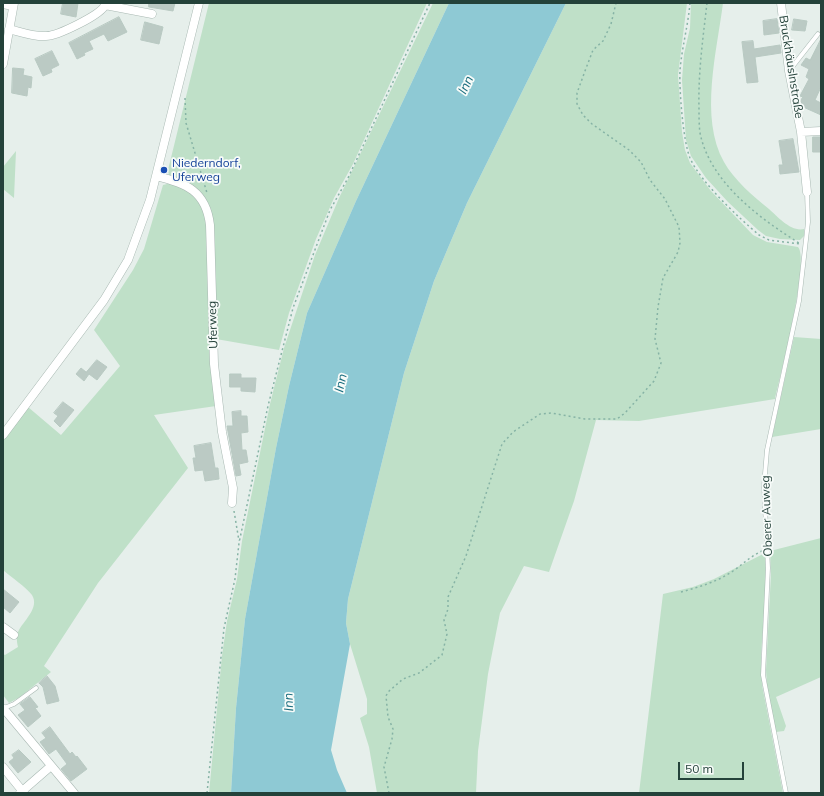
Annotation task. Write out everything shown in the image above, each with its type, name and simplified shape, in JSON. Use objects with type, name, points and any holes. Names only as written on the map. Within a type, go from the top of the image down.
[{"type":"street","points":[[3,435],[65,354],[118,280],[136,241],[156,176],[199,3]]},
{"type":"street","name":"Bruckhäuslnstraße","points":[[781,3],[789,71],[801,132],[807,192]]},
{"type":"street","points":[[3,4],[14,4],[3,64]]},
{"type":"street","points":[[9,30],[41,36],[54,35],[96,13],[105,4],[152,14]]},
{"type":"street","name":"Bruckhäuslnstraße","points":[[801,132],[821,131]]},
{"type":"street","name":"Uferweg","points":[[156,176],[173,180],[194,190],[203,201],[208,211],[210,225],[214,364],[220,416],[233,488],[232,503]]},
{"type":"street","points":[[3,627],[14,636]]},
{"type":"street","points":[[4,709],[74,793]]},
{"type":"street","points":[[3,767],[22,792],[51,766]]},
{"type":"lane","points":[[789,71],[818,34]]},
{"type":"lane","name":"Oberer Auweg","points":[[786,793],[763,675],[768,592],[764,486],[767,450],[796,314],[806,245],[807,192]]},
{"type":"lane","points":[[4,709],[14,704],[36,688]]},
{"type":"path","points":[[207,793],[220,651],[235,579],[239,542],[268,406],[293,308],[301,283],[330,210],[348,178],[430,3]]},
{"type":"path","points":[[389,793],[384,767],[392,739],[392,730],[388,717],[386,696],[388,692],[403,679],[419,673],[442,655],[447,634],[444,620],[448,610],[448,597],[466,556],[502,444],[513,432],[540,414],[551,413],[585,419],[617,419],[626,413],[654,381],[661,362],[655,338],[658,307],[663,278],[678,252],[680,243],[679,227],[665,199],[650,180],[641,162],[629,150],[592,124],[583,115],[577,104],[577,93],[593,50],[603,41],[611,24],[616,3]]},
{"type":"path","points":[[690,3],[680,74],[685,138],[690,158],[707,183],[759,235],[769,240],[806,245]]},
{"type":"path","points":[[707,3],[699,68],[700,132],[705,150],[722,178],[736,194],[770,224],[800,244]]},
{"type":"path","points":[[186,92],[184,100],[186,123],[210,200]]},
{"type":"path","points":[[232,503],[239,542]]},
{"type":"path","points":[[681,592],[717,580],[734,571],[750,556],[767,548]]},
{"type":"green space","points":[[209,3],[427,3],[353,164],[334,198],[316,239],[289,313],[279,350],[216,339],[207,203],[169,175],[168,170]]},
{"type":"green space","points":[[433,3],[449,3],[356,201],[307,313],[289,386],[276,448],[245,619],[236,708],[231,793],[209,793],[222,656],[227,621],[237,579],[242,541],[270,404],[284,348],[315,255],[339,198]]},
{"type":"green space","points":[[566,3],[687,3],[678,75],[682,132],[685,150],[690,163],[711,191],[753,235],[767,242],[798,247],[801,256],[800,273],[788,345],[775,399],[639,421],[596,420],[574,501],[549,572],[524,566],[500,613],[488,674],[478,751],[476,793],[377,793],[369,747],[360,718],[367,714],[367,699],[350,644],[346,623],[348,599],[404,373],[434,281],[467,203]]},
{"type":"green space","points":[[691,3],[723,3],[714,63],[711,105],[712,125],[717,145],[724,162],[728,169],[744,187],[781,220],[794,228],[804,229],[804,236],[800,240],[780,239],[766,236],[758,230],[728,202],[706,178],[691,156],[686,140],[682,80],[684,54],[690,28]]},
{"type":"green space","points":[[16,151],[14,198],[3,189],[3,167]]},
{"type":"green space","points":[[171,183],[193,192],[206,212],[216,406],[154,415],[188,468],[98,583],[44,666],[51,672],[20,697],[9,703],[3,695],[3,654],[5,655],[18,647],[17,634],[32,610],[34,600],[26,588],[3,570],[3,440],[28,407],[61,435],[120,366],[94,330],[133,270],[144,249],[163,185]]},
{"type":"green space","points":[[794,337],[821,339],[821,429],[772,437]]},
{"type":"green space","points":[[821,538],[821,677],[776,697],[786,726],[784,731],[776,732],[767,686],[766,670],[771,574],[770,551]]},
{"type":"green space","points":[[765,553],[766,585],[761,656],[762,685],[783,793],[639,793],[663,594],[693,587],[714,579]]},
{"type":"water","name":"Inn","points":[[449,3],[566,3],[467,203],[434,281],[404,373],[348,599],[346,623],[350,644],[331,750],[337,770],[347,793],[231,793],[236,708],[245,619],[276,448],[289,386],[307,313],[356,201]]},
{"type":"building","points":[[63,3],[78,3],[76,17],[61,14]]},
{"type":"building","points":[[149,3],[175,3],[173,11],[149,7]]},
{"type":"building","points":[[119,17],[127,32],[108,41],[104,34],[89,41],[93,49],[84,53],[85,55],[77,59],[69,43]]},
{"type":"building","points":[[777,19],[779,33],[764,35],[763,21]]},
{"type":"building","points":[[794,19],[807,21],[805,31],[792,30]]},
{"type":"building","points":[[145,22],[163,27],[159,44],[141,40]]},
{"type":"building","points":[[821,39],[821,87],[815,100],[821,103],[821,115],[801,106],[800,101],[803,97],[800,96],[809,79],[806,77],[809,69],[801,65],[806,58],[810,60]]},
{"type":"building","points":[[753,41],[754,49],[780,45],[781,53],[755,57],[758,82],[747,83],[742,42]]},
{"type":"building","points":[[52,51],[59,65],[51,69],[52,72],[43,76],[35,59]]},
{"type":"building","points":[[13,68],[24,69],[23,75],[32,77],[31,88],[28,87],[27,96],[12,93]]},
{"type":"building","points":[[813,137],[821,137],[821,152],[813,152]]},
{"type":"building","points":[[793,139],[799,172],[780,174],[779,165],[783,165],[779,141]]},
{"type":"building","points":[[97,360],[107,367],[97,380],[89,374],[84,381],[76,374],[81,368],[86,372]]},
{"type":"building","points":[[230,374],[241,374],[241,378],[256,378],[255,392],[241,391],[241,387],[230,387]]},
{"type":"building","points":[[63,402],[74,410],[60,427],[54,421],[58,416],[54,413]]},
{"type":"building","points":[[241,411],[241,416],[247,416],[248,432],[241,433],[242,450],[246,450],[248,462],[239,464],[241,475],[236,476],[227,426],[233,426],[232,412]]},
{"type":"building","points":[[211,443],[215,468],[218,468],[219,479],[205,481],[203,470],[195,471],[193,458],[196,458],[194,446]]},
{"type":"building","points":[[3,589],[19,602],[10,613],[3,607]]},
{"type":"building","points":[[47,676],[55,686],[59,701],[47,704],[43,687],[39,683]]},
{"type":"building","points":[[30,697],[38,707],[35,708],[41,716],[28,727],[18,715],[25,710],[20,704]]},
{"type":"building","points":[[50,727],[70,754],[72,752],[76,757],[77,756],[87,769],[71,781],[61,769],[67,764],[56,749],[49,754],[40,742],[46,738],[42,733]]},
{"type":"building","points":[[19,750],[31,762],[18,773],[9,762],[14,758],[12,755]]},
{"type":"place","name":"Niederndorf, Uferweg","points":[[164,170]]}]
